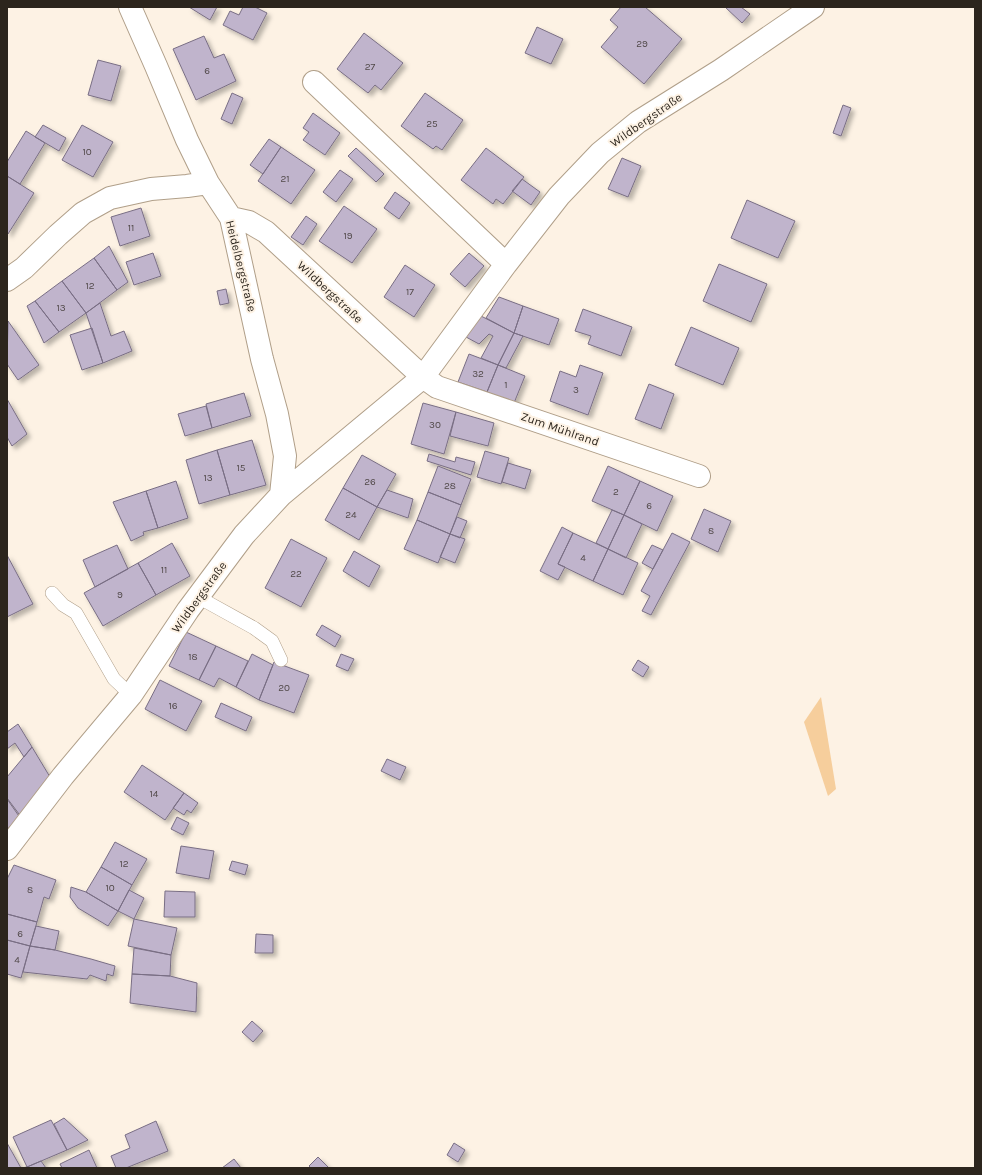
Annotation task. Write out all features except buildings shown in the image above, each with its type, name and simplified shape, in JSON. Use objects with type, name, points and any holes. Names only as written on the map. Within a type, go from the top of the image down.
[{"type":"street","name":"Heidelbergstraße","points":[[130,7],[186,140],[208,183],[231,218],[262,359],[277,414],[285,456],[281,495]]},
{"type":"street","name":"Wildbergstraße","points":[[7,848],[63,776],[131,694],[198,597],[244,535],[281,495],[423,377],[506,264],[560,196],[600,153],[638,122],[720,70],[813,7]]},
{"type":"street","points":[[314,82],[506,264]]},
{"type":"street","points":[[7,280],[24,268],[83,213],[110,198],[151,189],[208,183]]},
{"type":"street","name":"Wildbergstraße","points":[[231,218],[249,222],[266,232],[423,377]]},
{"type":"street","name":"Zum Mühlrand","points":[[423,377],[437,387],[699,476]]},
{"type":"lane","points":[[52,593],[63,605],[76,613],[114,679],[131,694]]},
{"type":"lane","points":[[198,597],[254,628],[272,641],[281,660]]},
{"type":"shaded area","points":[[821,697],[836,789],[828,796],[804,722]]}]
